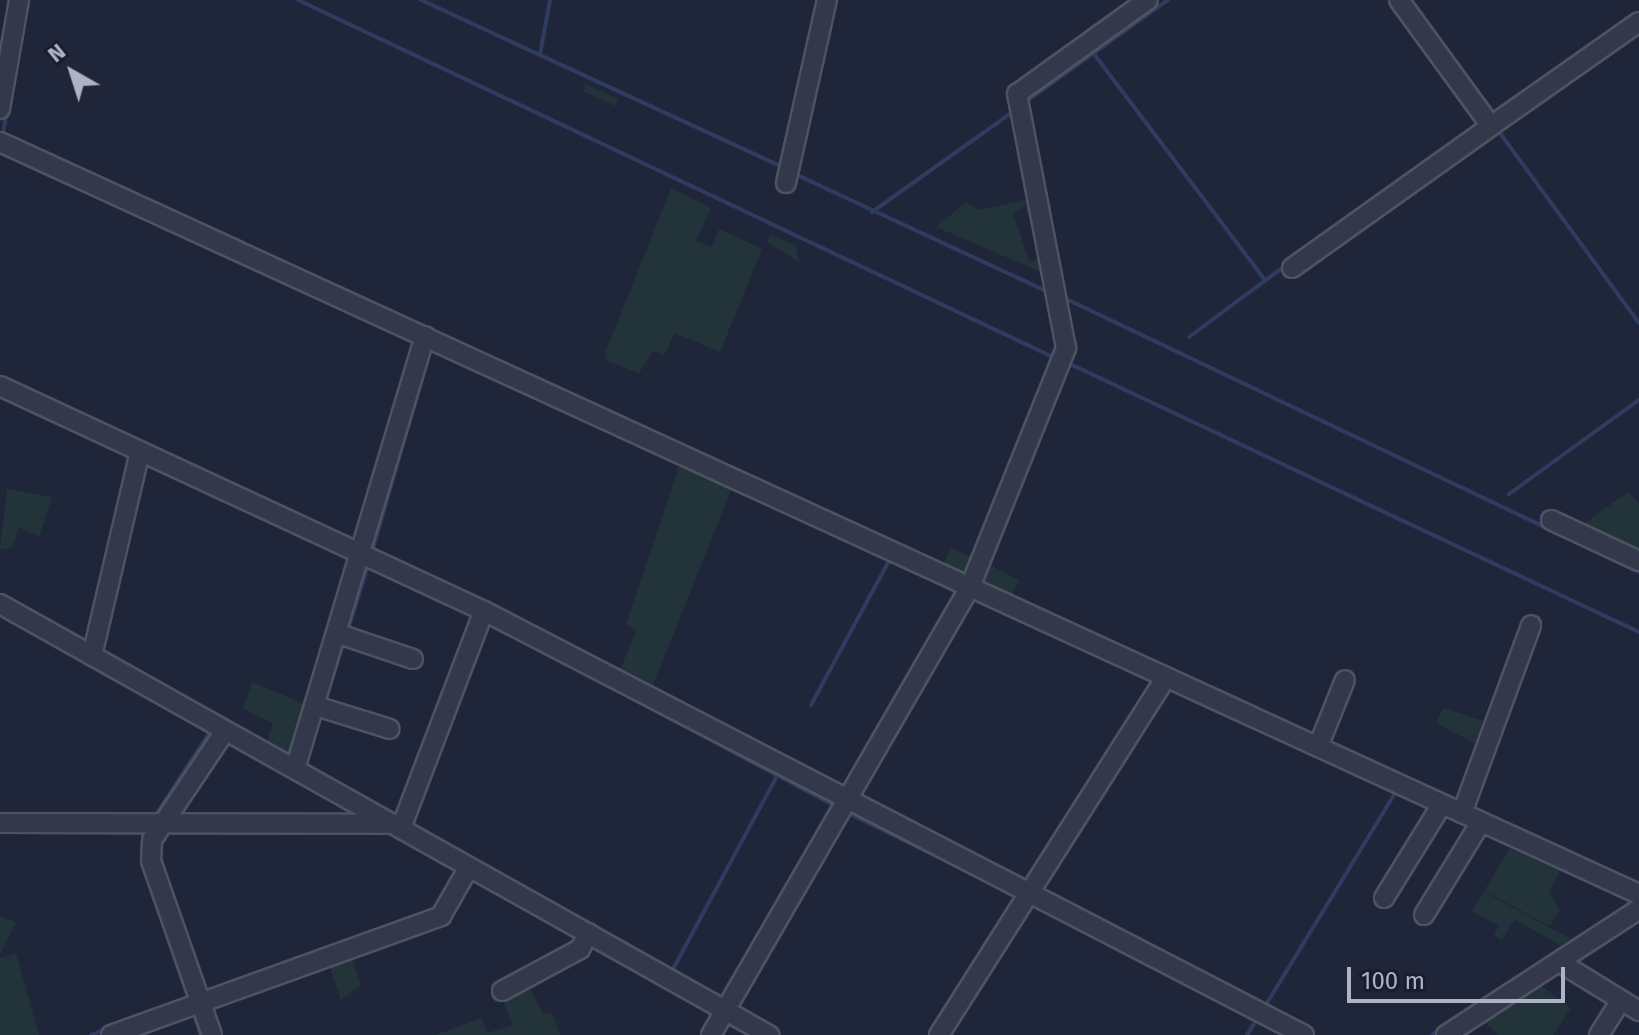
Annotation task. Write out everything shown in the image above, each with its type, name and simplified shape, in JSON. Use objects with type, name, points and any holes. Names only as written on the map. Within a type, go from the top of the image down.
[{"type":"street","points":[[0,109],[7,34],[19,0]]},
{"type":"street","points":[[789,176],[827,0]]},
{"type":"street","points":[[711,1035],[840,805],[967,593],[1066,348],[1060,296],[1017,94],[1148,0]]},
{"type":"street","points":[[1399,0],[1491,126]]},
{"type":"street","points":[[1292,268],[1639,22]]},
{"type":"street","points":[[2,143],[967,593],[1162,682],[1318,747],[1639,894]]},
{"type":"street","points":[[295,769],[366,560],[424,341]]},
{"type":"street","points":[[0,386],[481,616],[840,805],[1304,1035]]},
{"type":"street","points":[[92,656],[140,452]]},
{"type":"street","points":[[1551,520],[1639,561]]},
{"type":"street","points":[[0,604],[769,1035]]},
{"type":"street","points":[[397,826],[481,616]]},
{"type":"street","points":[[1462,813],[1531,625]]},
{"type":"street","points":[[339,634],[413,659]]},
{"type":"street","points":[[1318,747],[1345,680]]},
{"type":"street","points":[[939,1035],[1162,682]]},
{"type":"street","points":[[316,706],[390,729]]},
{"type":"street","points":[[212,1035],[194,1005],[151,861],[161,825],[225,731]]},
{"type":"street","points":[[1384,898],[1442,804]]},
{"type":"street","points":[[1424,915],[1481,822]]},
{"type":"street","points":[[0,823],[397,826]]},
{"type":"street","points":[[111,1035],[441,916],[469,867]]},
{"type":"street","points":[[1446,1035],[1639,909]]},
{"type":"street","points":[[502,991],[580,949],[589,933]]},
{"type":"street","points":[[1559,962],[1639,1011]]},
{"type":"street","points":[[1599,1035],[1621,1000]]},
{"type":"shaded area","points":[[586,84],[618,99],[615,106],[583,91]]},
{"type":"shaded area","points":[[671,188],[711,208],[696,241],[711,247],[719,229],[762,249],[720,352],[675,333],[664,355],[653,351],[639,373],[607,361],[605,353]]},
{"type":"shaded area","points":[[1029,199],[1048,275],[936,227],[966,202],[980,210]],"holes":[[[1025,205],[1040,257],[1030,263],[1013,214]]]},
{"type":"shaded area","points":[[771,235],[795,245],[799,262],[767,242]]},
{"type":"shaded area","points":[[680,464],[732,488],[651,690],[617,676],[637,630],[626,625]]},
{"type":"shaded area","points":[[7,489],[52,497],[39,537],[19,527],[12,548],[0,549]]},
{"type":"shaded area","points":[[1628,492],[1639,504],[1639,555],[1579,527]]},
{"type":"shaded area","points":[[951,548],[976,559],[966,581],[941,569]]},
{"type":"shaded area","points":[[988,564],[1019,580],[1009,601],[977,586]]},
{"type":"shaded area","points":[[252,682],[309,706],[295,753],[286,758],[266,746],[273,723],[243,709]]},
{"type":"shaded area","points":[[1443,708],[1487,722],[1479,746],[1436,723]]},
{"type":"shaded area","points":[[1510,848],[1560,871],[1549,891],[1560,910],[1550,926],[1484,891]]},
{"type":"shaded area","points":[[1484,892],[1571,939],[1561,946],[1515,919],[1502,940],[1494,935],[1499,926],[1472,911]]},
{"type":"shaded area","points":[[0,916],[16,922],[0,954]]},
{"type":"shaded area","points":[[16,953],[39,1035],[0,1035],[0,958]]},
{"type":"shaded area","points":[[350,953],[361,985],[341,1000],[328,961]]},
{"type":"shaded area","points":[[1536,982],[1571,1008],[1553,1035],[1499,1035],[1489,1027],[1484,1017]]},
{"type":"shaded area","points":[[528,985],[543,1014],[552,1012],[560,1035],[435,1035],[482,1018],[487,1033],[513,1025],[502,998]]},
{"type":"waterway","points":[[298,0],[1055,358]]},
{"type":"waterway","points":[[421,0],[784,168]]},
{"type":"waterway","points":[[540,55],[550,0]]},
{"type":"waterway","points":[[1024,103],[1168,0]]},
{"type":"waterway","points":[[1094,54],[1265,280]]},
{"type":"waterway","points":[[872,212],[1014,111]]},
{"type":"waterway","points":[[2,139],[7,112]]},
{"type":"waterway","points":[[1497,129],[1639,323]]},
{"type":"waterway","points":[[797,172],[807,130]]},
{"type":"waterway","points":[[795,174],[1048,292]]},
{"type":"waterway","points":[[1189,337],[1285,266]]},
{"type":"waterway","points":[[1060,296],[1639,572]]},
{"type":"waterway","points":[[372,552],[431,347]]},
{"type":"waterway","points":[[1068,363],[1639,632]]},
{"type":"waterway","points":[[1509,494],[1639,400]]},
{"type":"waterway","points":[[811,705],[890,559]]},
{"type":"waterway","points":[[347,633],[368,565]]},
{"type":"waterway","points":[[931,579],[959,593]]},
{"type":"waterway","points":[[971,598],[1112,662]]},
{"type":"waterway","points":[[325,701],[344,641]]},
{"type":"waterway","points":[[594,678],[837,807]]},
{"type":"waterway","points":[[155,816],[210,732],[197,725]]},
{"type":"waterway","points":[[672,971],[777,776]]},
{"type":"waterway","points":[[1264,1008],[1396,792]]},
{"type":"waterway","points":[[844,811],[1009,892]]},
{"type":"waterway","points":[[142,842],[143,859]]},
{"type":"waterway","points":[[152,891],[189,1000]]},
{"type":"waterway","points":[[193,1012],[201,1035]]},
{"type":"waterway","points":[[1247,1035],[1259,1016]]},
{"type":"waterway","points":[[1432,1035],[1443,1027]]},
{"type":"waterway","points":[[91,1035],[107,1029]]}]
